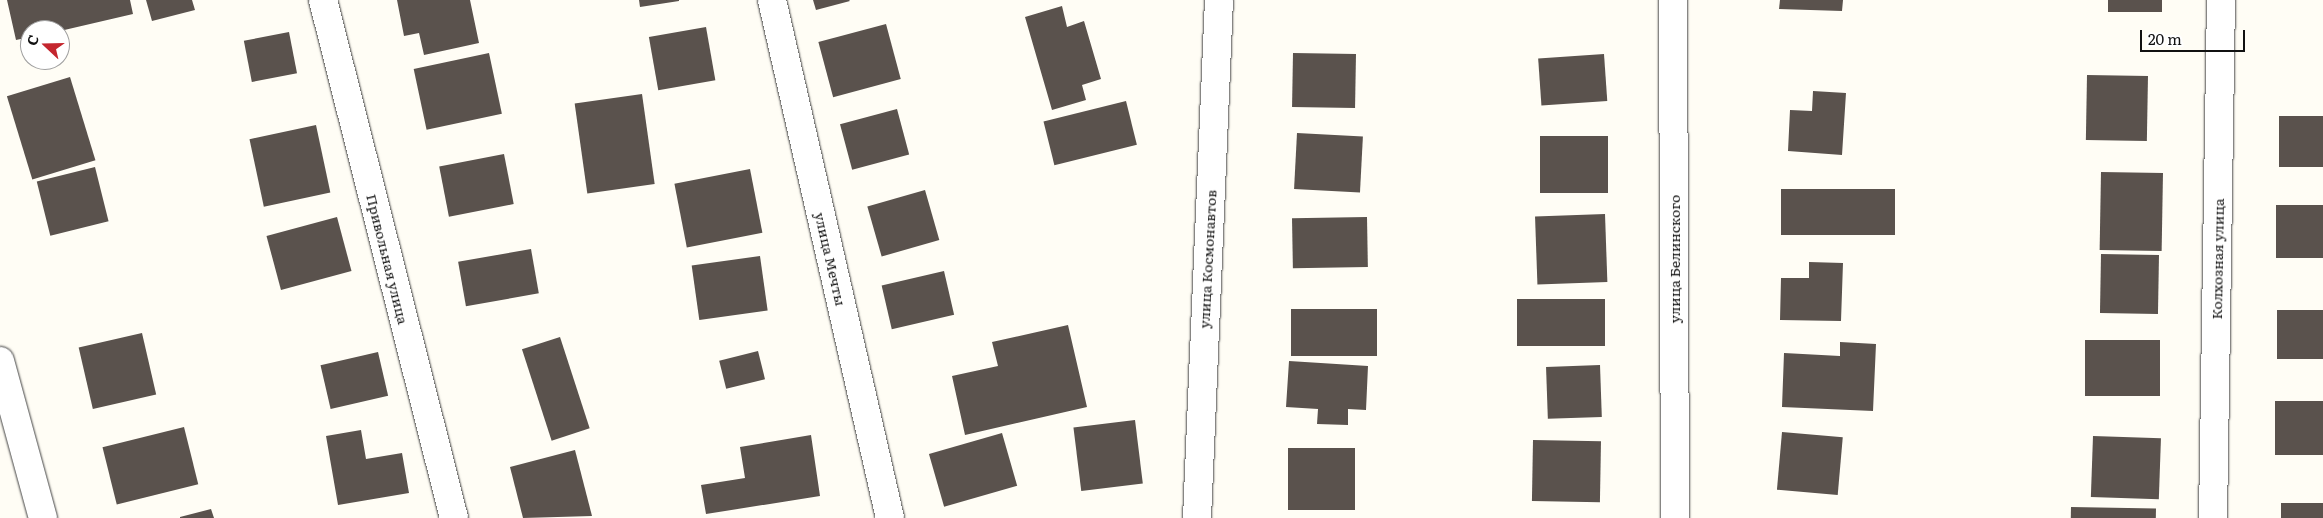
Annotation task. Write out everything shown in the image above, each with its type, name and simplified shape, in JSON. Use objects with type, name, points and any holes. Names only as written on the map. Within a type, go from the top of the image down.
[{"type":"street","name":"Привольная улица","points":[[322,0],[454,518]]},
{"type":"street","name":"улица Мечты","points":[[772,0],[890,518]]},
{"type":"street","name":"улица Космонавтов","points":[[1197,518],[1219,0]]},
{"type":"street","name":"улица Белинского","points":[[1673,0],[1675,518]]},
{"type":"street","name":"Колхозная улица","points":[[2213,518],[2221,0]]},
{"type":"street","points":[[0,361],[43,518]]},
{"type":"building","points":[[7,0],[130,0],[133,14],[70,29],[70,20],[20,20],[20,39],[16,40]]},
{"type":"building","points":[[146,0],[192,0],[195,10],[152,21]]},
{"type":"building","points":[[397,0],[470,0],[479,43],[424,55],[419,33],[404,36]]},
{"type":"building","points":[[639,0],[679,0],[679,1],[640,7]]},
{"type":"building","points":[[813,0],[849,0],[850,1],[816,10]]},
{"type":"building","points":[[1780,0],[1843,0],[1842,11],[1779,9]]},
{"type":"building","points":[[2108,0],[2162,0],[2162,12],[2108,12]]},
{"type":"building","points":[[1062,6],[1067,27],[1084,21],[1101,79],[1082,85],[1086,100],[1052,110],[1025,17]]},
{"type":"building","points":[[886,24],[901,79],[833,97],[818,42]]},
{"type":"building","points":[[706,27],[715,80],[658,90],[649,37]]},
{"type":"building","points":[[289,32],[297,73],[252,82],[244,41]]},
{"type":"building","points":[[489,53],[502,114],[427,130],[414,69]]},
{"type":"building","points":[[1293,53],[1356,54],[1355,108],[1292,107]]},
{"type":"building","points":[[1604,54],[1607,101],[1541,105],[1538,59]]},
{"type":"building","points":[[2087,75],[2148,76],[2147,141],[2086,140]]},
{"type":"building","points":[[70,77],[95,160],[32,179],[7,96]]},
{"type":"building","points":[[1813,91],[1846,93],[1842,155],[1788,151],[1790,110],[1812,111]]},
{"type":"building","points":[[642,94],[655,184],[587,194],[575,103]]},
{"type":"building","points":[[1126,101],[1137,145],[1054,165],[1044,122]]},
{"type":"building","points":[[897,109],[909,154],[852,170],[840,124]]},
{"type":"building","points":[[2279,116],[2323,116],[2323,167],[2279,167]]},
{"type":"building","points":[[316,125],[330,192],[264,207],[249,139]]},
{"type":"building","points":[[1297,133],[1363,136],[1360,192],[1294,189]]},
{"type":"building","points":[[1540,136],[1608,136],[1608,193],[1540,193]]},
{"type":"building","points":[[504,154],[514,204],[449,217],[439,167]]},
{"type":"building","points":[[95,167],[109,221],[50,236],[37,182]]},
{"type":"building","points":[[750,169],[762,233],[687,247],[674,184]]},
{"type":"building","points":[[2101,172],[2163,173],[2162,251],[2100,250]]},
{"type":"building","points":[[1781,189],[1895,189],[1895,235],[1781,235]]},
{"type":"building","points":[[925,190],[939,240],[882,257],[867,207]]},
{"type":"building","points":[[2276,205],[2323,205],[2323,258],[2276,258]]},
{"type":"building","points":[[1605,214],[1607,282],[1537,284],[1535,216]]},
{"type":"building","points":[[337,217],[351,271],[281,290],[266,236]]},
{"type":"building","points":[[1367,217],[1368,267],[1293,268],[1292,218]]},
{"type":"building","points":[[531,249],[539,293],[466,306],[458,262]]},
{"type":"building","points":[[2101,254],[2159,255],[2158,314],[2100,313]]},
{"type":"building","points":[[760,256],[768,310],[699,320],[692,266]]},
{"type":"building","points":[[1809,262],[1843,263],[1841,321],[1780,320],[1781,278],[1809,278]]},
{"type":"building","points":[[944,271],[954,315],[892,329],[882,285]]},
{"type":"building","points":[[1517,299],[1605,299],[1605,346],[1517,346]]},
{"type":"building","points":[[1291,309],[1377,309],[1377,356],[1291,356]]},
{"type":"building","points":[[2277,310],[2323,310],[2323,359],[2277,359]]},
{"type":"building","points":[[1068,325],[1087,407],[965,435],[952,376],[998,366],[992,342]]},
{"type":"building","points":[[142,333],[156,394],[93,409],[79,348]]},
{"type":"building","points":[[560,337],[590,428],[552,441],[522,349]]},
{"type":"building","points":[[2085,340],[2160,340],[2160,396],[2085,396]]},
{"type":"building","points":[[1840,342],[1876,344],[1873,411],[1782,407],[1784,353],[1840,356]]},
{"type":"building","points":[[758,351],[765,379],[726,389],[719,361]]},
{"type":"building","points":[[378,352],[388,396],[331,409],[321,365]]},
{"type":"building","points":[[1289,361],[1368,366],[1366,410],[1348,409],[1348,425],[1317,424],[1318,409],[1286,407]]},
{"type":"building","points":[[1600,365],[1602,417],[1548,419],[1546,367]]},
{"type":"building","points":[[2275,401],[2323,401],[2323,455],[2275,455]]},
{"type":"building","points":[[1135,420],[1143,484],[1081,491],[1073,428]]},
{"type":"building","points":[[184,427],[198,484],[117,505],[102,447]]},
{"type":"building","points":[[361,430],[366,459],[402,453],[409,493],[338,505],[326,436]]},
{"type":"building","points":[[1782,432],[1843,437],[1838,495],[1777,490]]},
{"type":"building","points":[[1002,433],[1017,486],[944,507],[929,454]]},
{"type":"building","points":[[811,435],[820,496],[706,514],[701,485],[745,478],[740,447]]},
{"type":"building","points":[[2093,436],[2161,438],[2159,499],[2091,497]]},
{"type":"building","points":[[1533,440],[1601,441],[1600,502],[1532,501]]},
{"type":"building","points":[[1288,448],[1355,448],[1355,510],[1288,510]]},
{"type":"building","points":[[575,450],[592,516],[523,518],[510,467]]},
{"type":"building","points":[[2281,503],[2323,503],[2323,518],[2281,518]]},
{"type":"building","points":[[2071,507],[2156,508],[2156,518],[2071,518]]},
{"type":"building","points":[[211,509],[214,518],[180,518],[180,517]]}]
